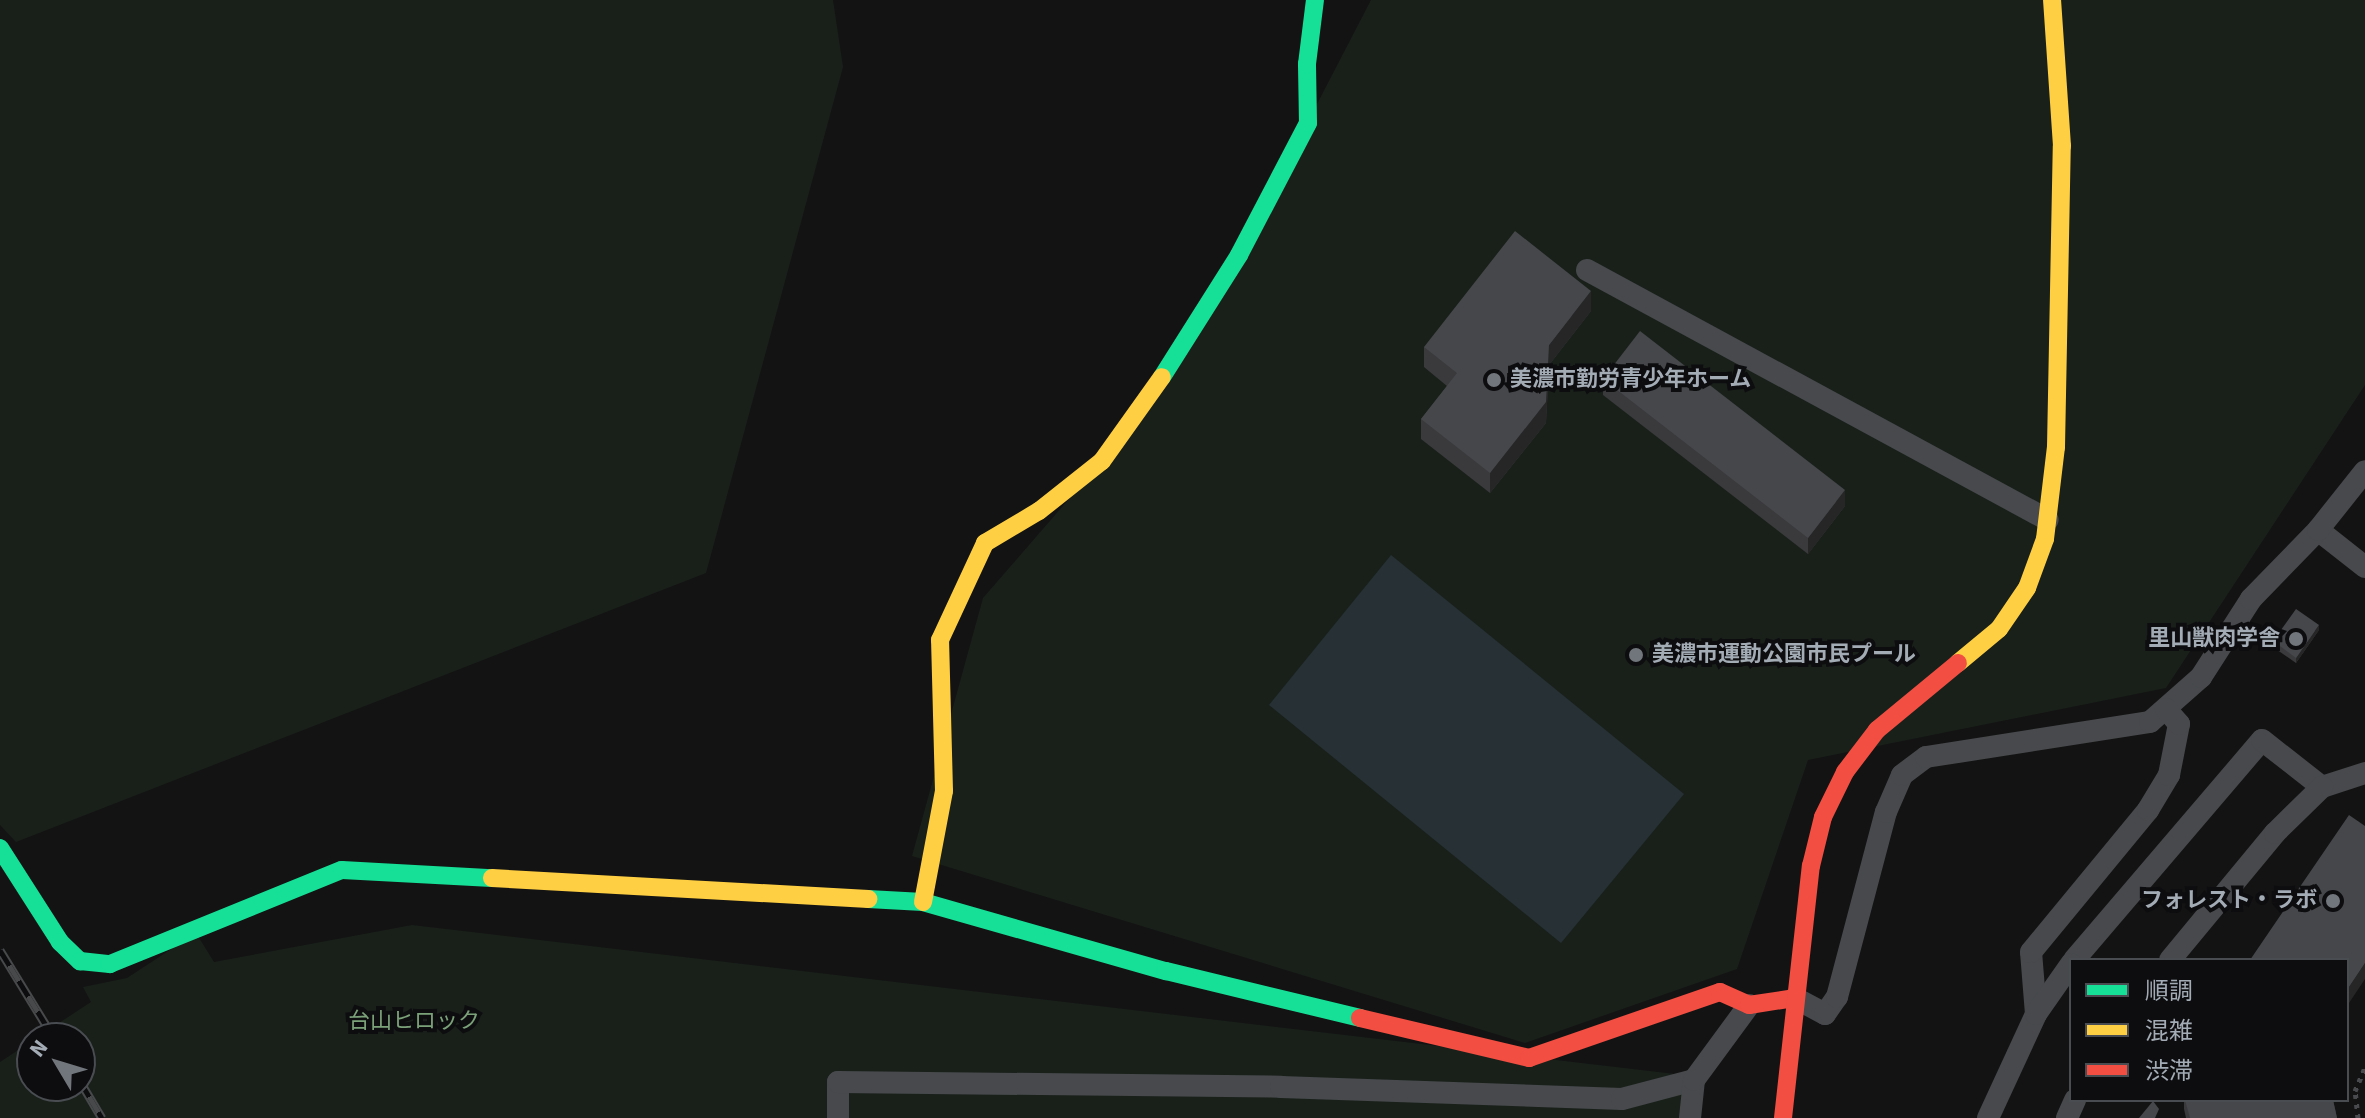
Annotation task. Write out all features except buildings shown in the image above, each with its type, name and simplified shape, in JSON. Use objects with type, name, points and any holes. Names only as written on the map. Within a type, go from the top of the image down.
[{"type":"street","points":[[923,902],[944,791],[940,640],[985,543],[1039,511],[1102,461],[1185,346],[1224,281],[1308,123],[1307,64],[1315,0]]},
{"type":"street","points":[[1783,1118],[1811,866],[1823,817],[1845,772],[1877,730],[1999,629],[2027,588],[2048,520],[2056,447],[2062,146],[2052,0]]},
{"type":"street","points":[[0,848],[60,942],[80,961],[95,963],[110,964],[218,916],[342,870],[923,902],[1166,971],[1529,1058],[1720,992],[1749,1005],[1795,998]]},
{"type":"lane","points":[[1587,270],[2048,520]]},
{"type":"lane","points":[[1795,998],[1825,1014],[1837,997],[1883,825],[1902,775],[1926,757],[2097,733],[2150,722],[2201,677],[2251,599],[2318,530],[2365,471]]},
{"type":"lane","points":[[2318,530],[2365,567]]},
{"type":"lane","points":[[2036,1014],[2031,952],[2148,810],[2169,775],[2179,724],[2166,709]]},
{"type":"lane","points":[[2075,958],[2262,740],[2322,787]]},
{"type":"lane","points":[[2172,958],[2275,833],[2322,787],[2365,773]]},
{"type":"lane","points":[[1988,1118],[2036,1014],[2069,966]]},
{"type":"lane","points":[[1690,1118],[1694,1080],[1749,1005]]},
{"type":"lane","points":[[838,1118],[838,1082],[1281,1087],[1622,1099],[1694,1080]]},
{"type":"path","points":[[2358,1118],[2355,1091],[2365,1068]]},
{"type":"green space","points":[[0,0],[833,0],[843,67],[706,573],[16,842],[0,825]]},
{"type":"green space","points":[[1371,0],[2365,0],[2365,385],[2166,688],[1808,760],[1737,969],[1525,1043],[912,856],[983,598],[1102,461],[1203,324]]},
{"type":"green space","name":"台山ヒロック","points":[[412,925],[1684,1075],[1681,1118],[0,1118],[0,1062],[16,1052],[16,1102],[96,1102],[96,1022],[60,1022],[91,1002],[83,987],[127,978],[196,933],[214,962]]},
{"type":"shaded area","points":[[1391,555],[1684,794],[1561,943],[1269,705]]},
{"type":"railway","points":[[0,950],[44,1022]]},
{"type":"railway","points":[[92,1102],[102,1118]]},
{"type":"traffic: fast","points":[[1162,377],[1239,255],[1308,123],[1307,64],[1315,0]]},
{"type":"traffic: fast","points":[[0,848],[60,942],[80,961],[110,964],[342,870],[492,878]]},
{"type":"traffic: fast","points":[[868,899],[923,902],[1166,971],[1360,1018]]},
{"type":"traffic: slow","points":[[1958,663],[1999,629],[2027,588],[2045,539],[2056,447],[2062,146],[2052,0]]},
{"type":"traffic: slow","points":[[923,902],[944,791],[940,640],[985,543],[1039,511],[1102,461],[1162,377]]},
{"type":"traffic: slow","points":[[492,878],[868,899]]},
{"type":"traffic: jam","points":[[1783,1118],[1811,866],[1823,817],[1845,772],[1877,730],[1958,663]]},
{"type":"traffic: jam","points":[[1360,1018],[1529,1058],[1720,992],[1749,1005],[1795,998]]},
{"type":"place","name":"美濃市勤労青少年ホーム","points":[[1494,380]]},
{"type":"place","name":"里山獣肉学舎","points":[[2296,639]]},
{"type":"place","name":"美濃市運動公園市民プール","points":[[1636,655]]},
{"type":"place","name":"フォレスト・ラボ","points":[[2333,901]]}]
